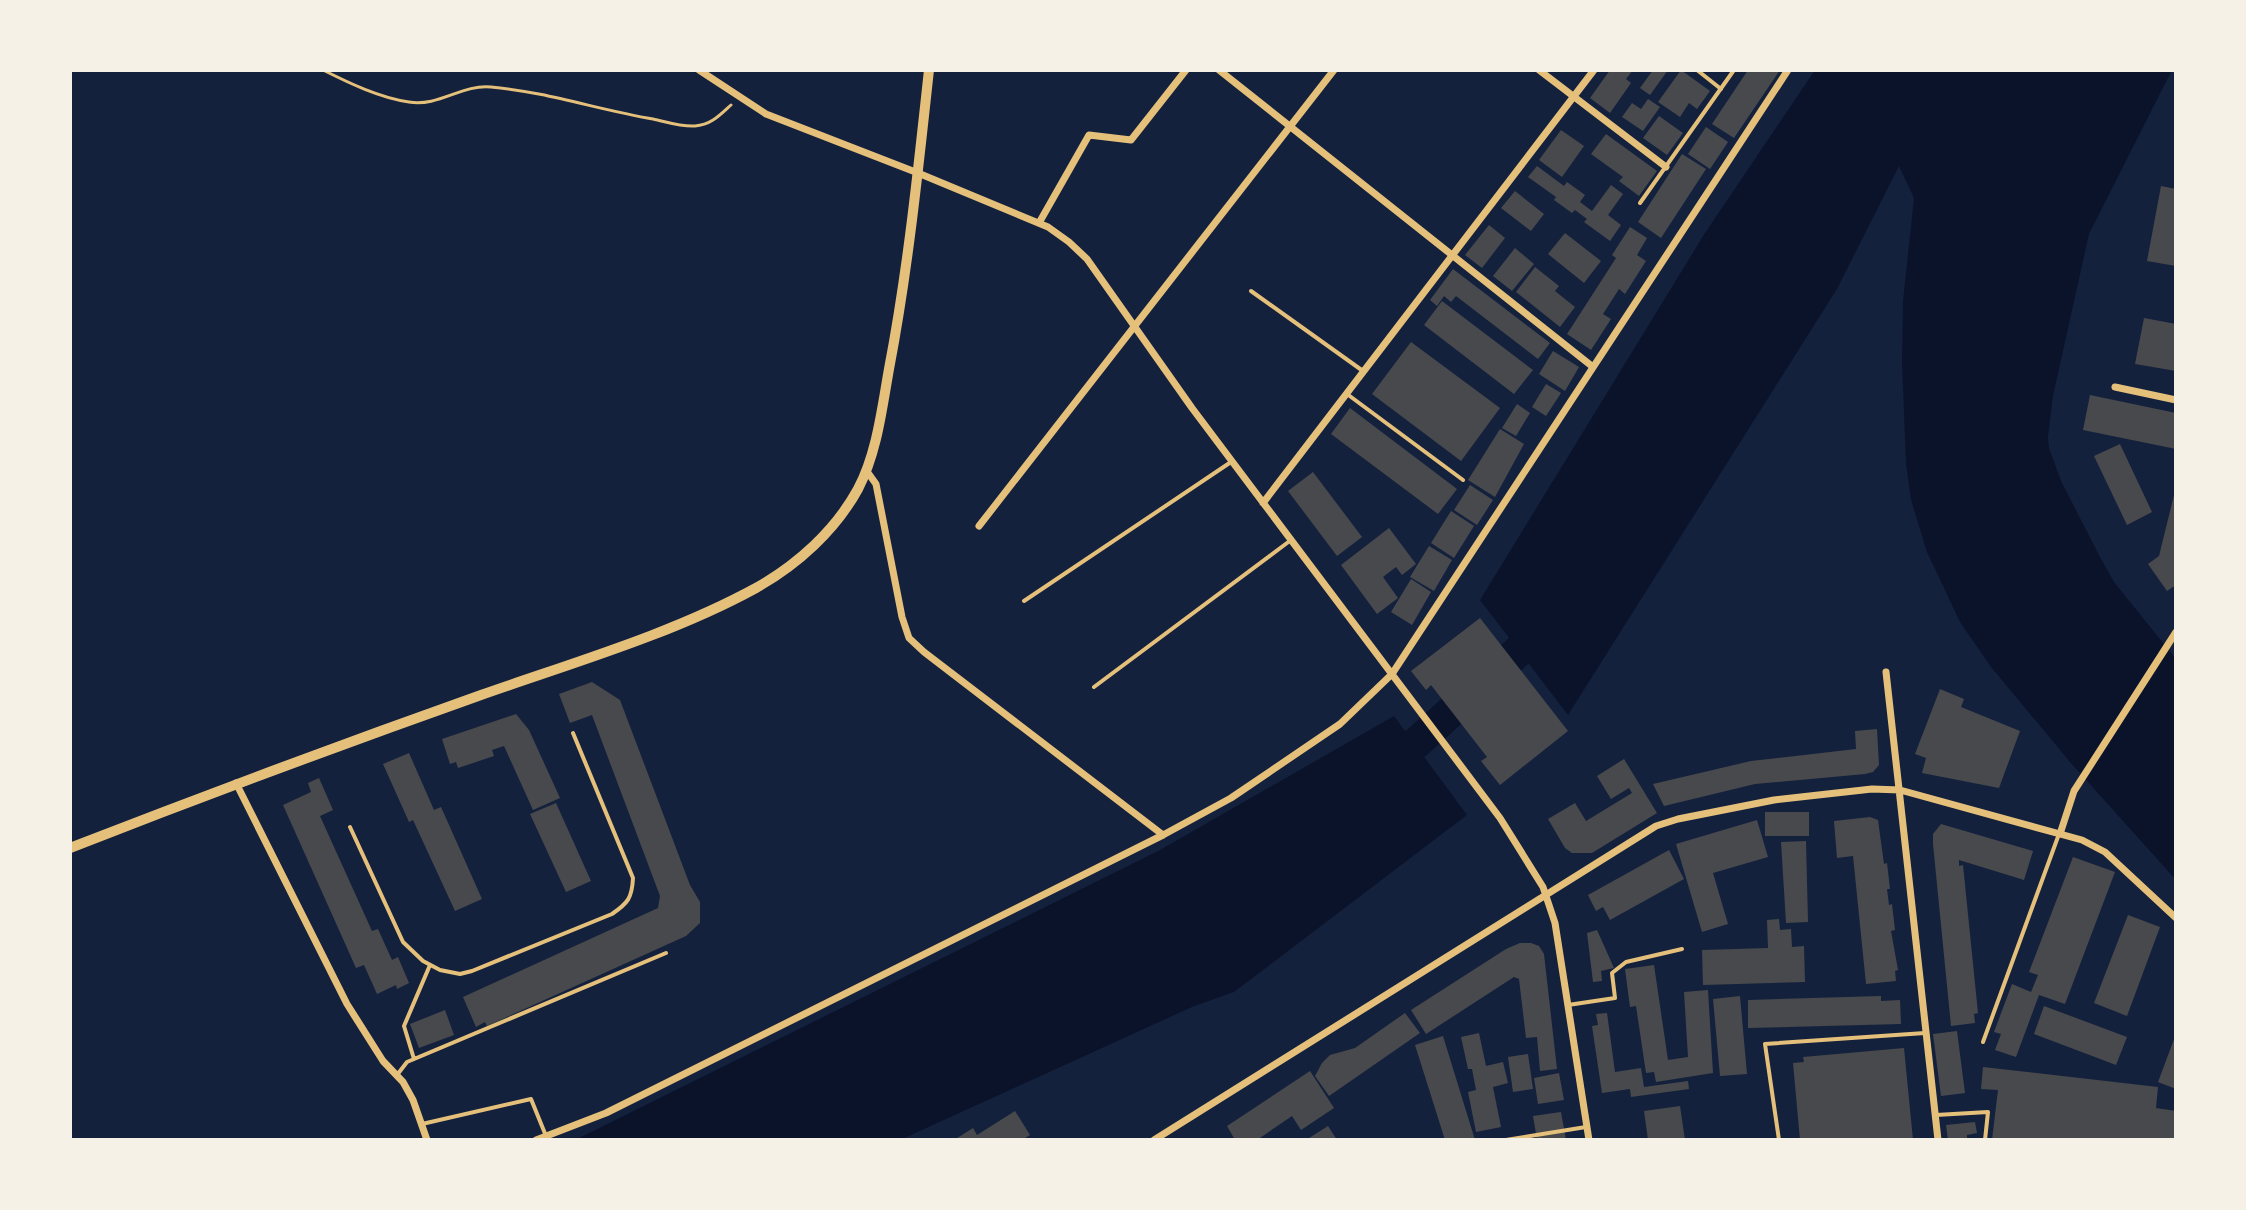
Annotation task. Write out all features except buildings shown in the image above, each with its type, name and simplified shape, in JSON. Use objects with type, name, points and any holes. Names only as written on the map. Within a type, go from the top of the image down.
[{"type":"main road","points":[[70,848],[236,783],[678,623],[756,588],[785,569],[820,539],[848,505],[866,470],[881,414],[896,335],[929,70]]},
{"type":"street","points":[[699,70],[766,114],[1039,223],[1069,242],[1087,259],[1263,503],[1500,818],[1546,895],[1555,923],[1589,1140]]},
{"type":"street","points":[[1039,223],[1089,135],[1131,140],[1186,70]]},
{"type":"street","points":[[1219,70],[1593,367]]},
{"type":"street","points":[[979,526],[1334,70]]},
{"type":"street","points":[[1539,70],[1666,167]]},
{"type":"street","points":[[1263,503],[1594,70]]},
{"type":"street","points":[[536,1140],[606,1113],[1163,835],[1231,798],[1340,724],[1392,674],[1788,70]]},
{"type":"street","points":[[2115,387],[2176,400]]},
{"type":"street","points":[[866,470],[876,484],[902,617],[909,638],[1163,835]]},
{"type":"street","points":[[2060,834],[2074,791],[2176,632]]},
{"type":"street","points":[[1886,672],[1938,1140]]},
{"type":"street","points":[[236,783],[347,1004],[383,1061],[397,1075],[413,1100],[427,1140]]},
{"type":"street","points":[[1154,1140],[1656,826],[1678,819],[1789,798],[1846,791],[1900,790],[2082,840],[2105,852],[2176,918]]},
{"type":"lane","points":[[1697,70],[1721,89]]},
{"type":"lane","points":[[1640,203],[1734,70]]},
{"type":"lane","points":[[1251,291],[1363,372]]},
{"type":"lane","points":[[1347,394],[1463,480]]},
{"type":"lane","points":[[1024,601],[1232,461]]},
{"type":"lane","points":[[1094,687],[1291,540]]},
{"type":"lane","points":[[350,827],[403,942],[430,965],[453,973],[472,971],[612,914],[631,898],[633,878],[573,733]]},
{"type":"lane","points":[[1983,1042],[2060,834]]},
{"type":"lane","points":[[1568,1005],[1615,998],[1612,973],[1626,962],[1682,949]]},
{"type":"lane","points":[[397,1075],[407,1062],[666,953]]},
{"type":"lane","points":[[414,1059],[404,1026],[430,965]]},
{"type":"lane","points":[[1779,1140],[1765,1044],[1927,1033]]},
{"type":"lane","points":[[422,1124],[531,1099],[546,1136]]},
{"type":"lane","points":[[1936,1115],[1988,1112],[1985,1140]]},
{"type":"lane","points":[[1506,1140],[1588,1127]]},
{"type":"path","points":[[323,70],[408,102],[432,103],[466,89],[488,86],[557,96],[625,115],[685,126],[705,125],[740,97]]},
{"type":"water","points":[[1815,70],[2172,70],[2089,234],[2053,396],[2048,437],[2061,481],[2114,582],[2176,659],[2176,880],[2070,762],[1991,667],[1960,622],[1927,552],[1911,500],[1906,464],[1903,301],[1914,198],[1899,166],[1837,289],[1568,715],[1480,600],[1705,233]]},
{"type":"water","points":[[1394,716],[1467,815],[1234,992],[1192,1007],[900,1140],[575,1140],[1160,850]]},
{"type":"waterway","points":[[1384,772],[1552,621]]}]
